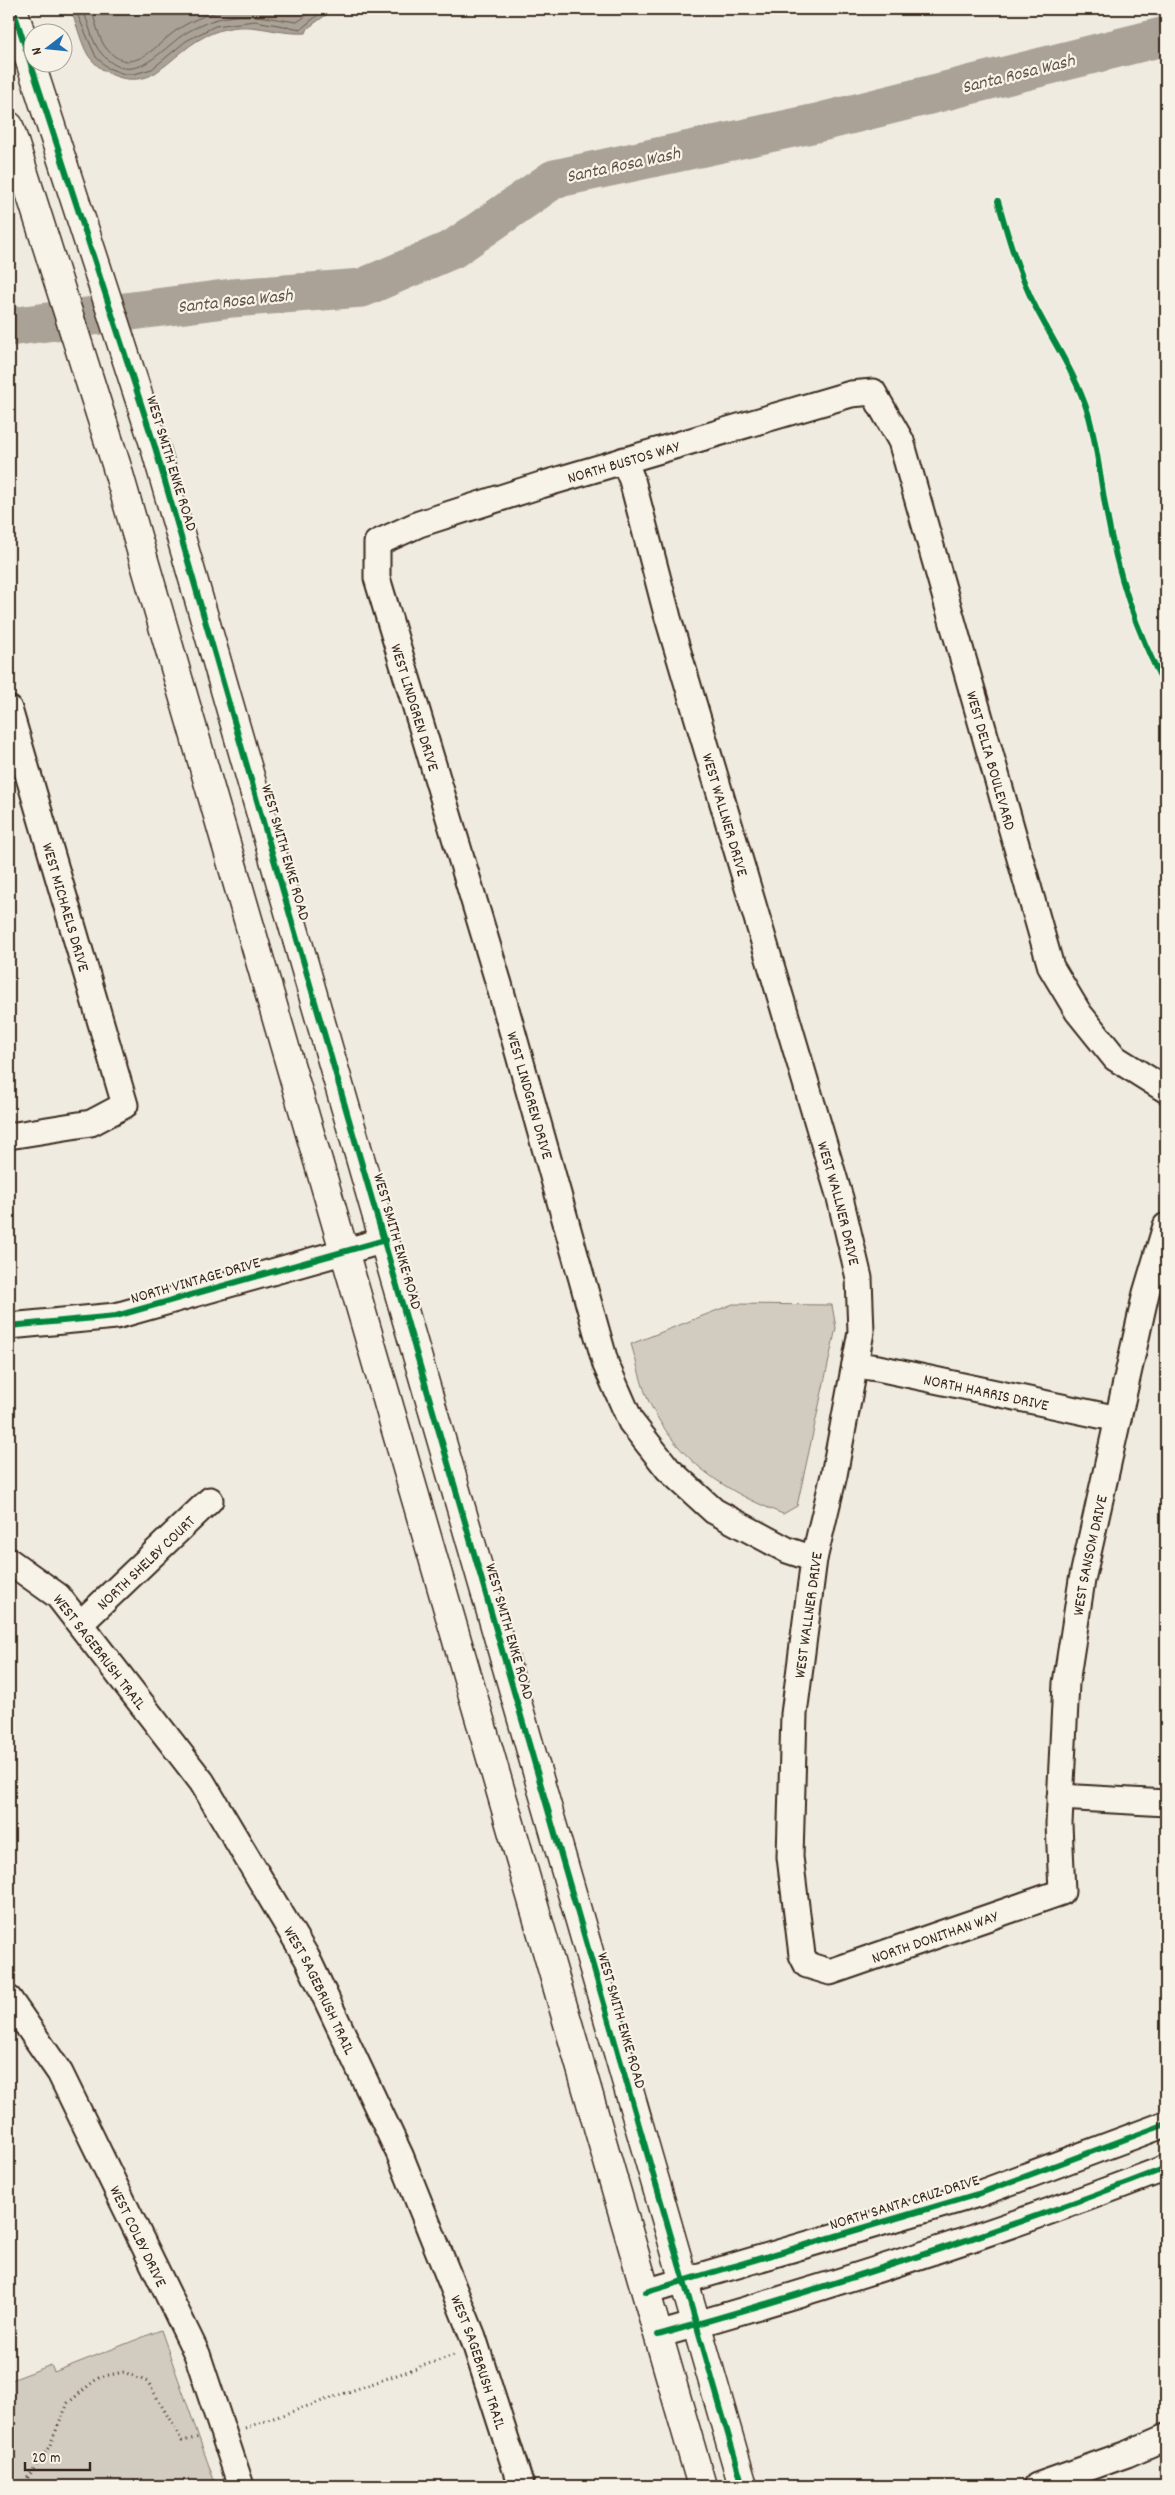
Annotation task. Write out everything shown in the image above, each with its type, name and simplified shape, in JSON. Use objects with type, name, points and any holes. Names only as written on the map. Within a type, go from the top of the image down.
[{"type":"street","name":"WEST SMITH ENKE ROAD","points":[[13,9],[155,447],[385,1240],[695,2325],[743,2486]]},
{"type":"street","points":[[9,126],[116,464],[702,2486]]},
{"type":"street","name":"NORTH BUSTOS WAY","points":[[377,543],[419,524],[624,460],[851,394],[873,392]]},
{"type":"street","name":"WEST DELIA BOULEVARD","points":[[873,392],[901,441],[1051,967],[1078,1012],[1114,1058],[1166,1090]]},
{"type":"street","name":"WEST WALLNER DRIVE","points":[[624,460],[632,480],[668,618],[840,1198],[858,1278],[861,1332],[834,1475],[814,1559],[794,1714],[790,1857],[802,1955],[807,1965]]},
{"type":"street","name":"WEST LINDGREN DRIVE","points":[[377,543],[377,578],[502,993],[606,1365],[631,1422],[675,1475],[714,1511],[787,1550],[814,1559]]},
{"type":"street","name":"WEST MICHAELS DRIVE","points":[[9,709],[125,1105],[91,1123],[9,1136]]},
{"type":"street","name":"WEST SANSOM DRIVE","points":[[1062,1892],[1060,1797],[1068,1674],[1082,1580],[1146,1293],[1166,1226]]},
{"type":"street","name":"NORTH VINTAGE DRIVE","points":[[9,1326],[116,1316],[385,1240]]},
{"type":"street","name":"NORTH HARRIS DRIVE","points":[[855,1365],[878,1368],[1118,1419]]},
{"type":"street","name":"NORTH SHELBY COURT","points":[[80,1624],[210,1500]]},
{"type":"street","name":"WEST SAGEBRUSH TRAIL","points":[[9,1561],[58,1596],[202,1782],[307,1958],[400,2154],[476,2347],[522,2486]]},
{"type":"street","points":[[1060,1797],[1166,1803]]},
{"type":"street","name":"NORTH DONITHAN WAY","points":[[807,1965],[830,1972],[1062,1892]]},
{"type":"street","name":"WEST COLBY DRIVE","points":[[9,1999],[60,2073],[197,2354],[242,2486]]},
{"type":"street","name":"NORTH SANTA CRUZ DRIVE","points":[[646,2292],[978,2194],[1166,2124]]},
{"type":"street","points":[[658,2335],[860,2274],[1017,2223],[1166,2168]]},
{"type":"street","points":[[1037,2486],[1127,2454],[1166,2437]]},
{"type":"path","points":[[22,2486],[50,2447],[68,2403],[99,2377],[124,2372],[148,2382],[182,2441],[224,2435],[476,2347]]},
{"type":"shaded area","points":[[733,1304],[832,1305],[836,1328],[797,1506],[783,1514],[761,1505],[722,1484],[705,1472],[674,1441],[649,1402],[631,1344]]},
{"type":"shaded area","points":[[161,2330],[216,2486],[9,2486],[9,2381],[51,2365],[54,2372]]},
{"type":"water","points":[[70,9],[334,9],[308,28],[306,33],[282,32],[251,27],[228,28],[215,32],[198,40],[155,73],[137,79],[128,79],[118,77],[101,69],[88,55]]},
{"type":"waterway","name":"Santa Rosa Wash","points":[[9,327],[232,298],[362,288],[453,249],[554,179],[821,122],[1166,36]]},
{"type":"cycle path","points":[[13,9],[155,447],[743,2486]]},
{"type":"cycle path","points":[[998,201],[1024,282],[1071,372],[1088,413],[1111,534],[1122,579],[1145,644],[1166,688]]},
{"type":"cycle path","points":[[9,1326],[116,1316],[385,1240]]},
{"type":"cycle path","points":[[646,2292],[978,2194],[1166,2124]]},
{"type":"cycle path","points":[[658,2335],[851,2278],[978,2236],[1166,2168]]}]
